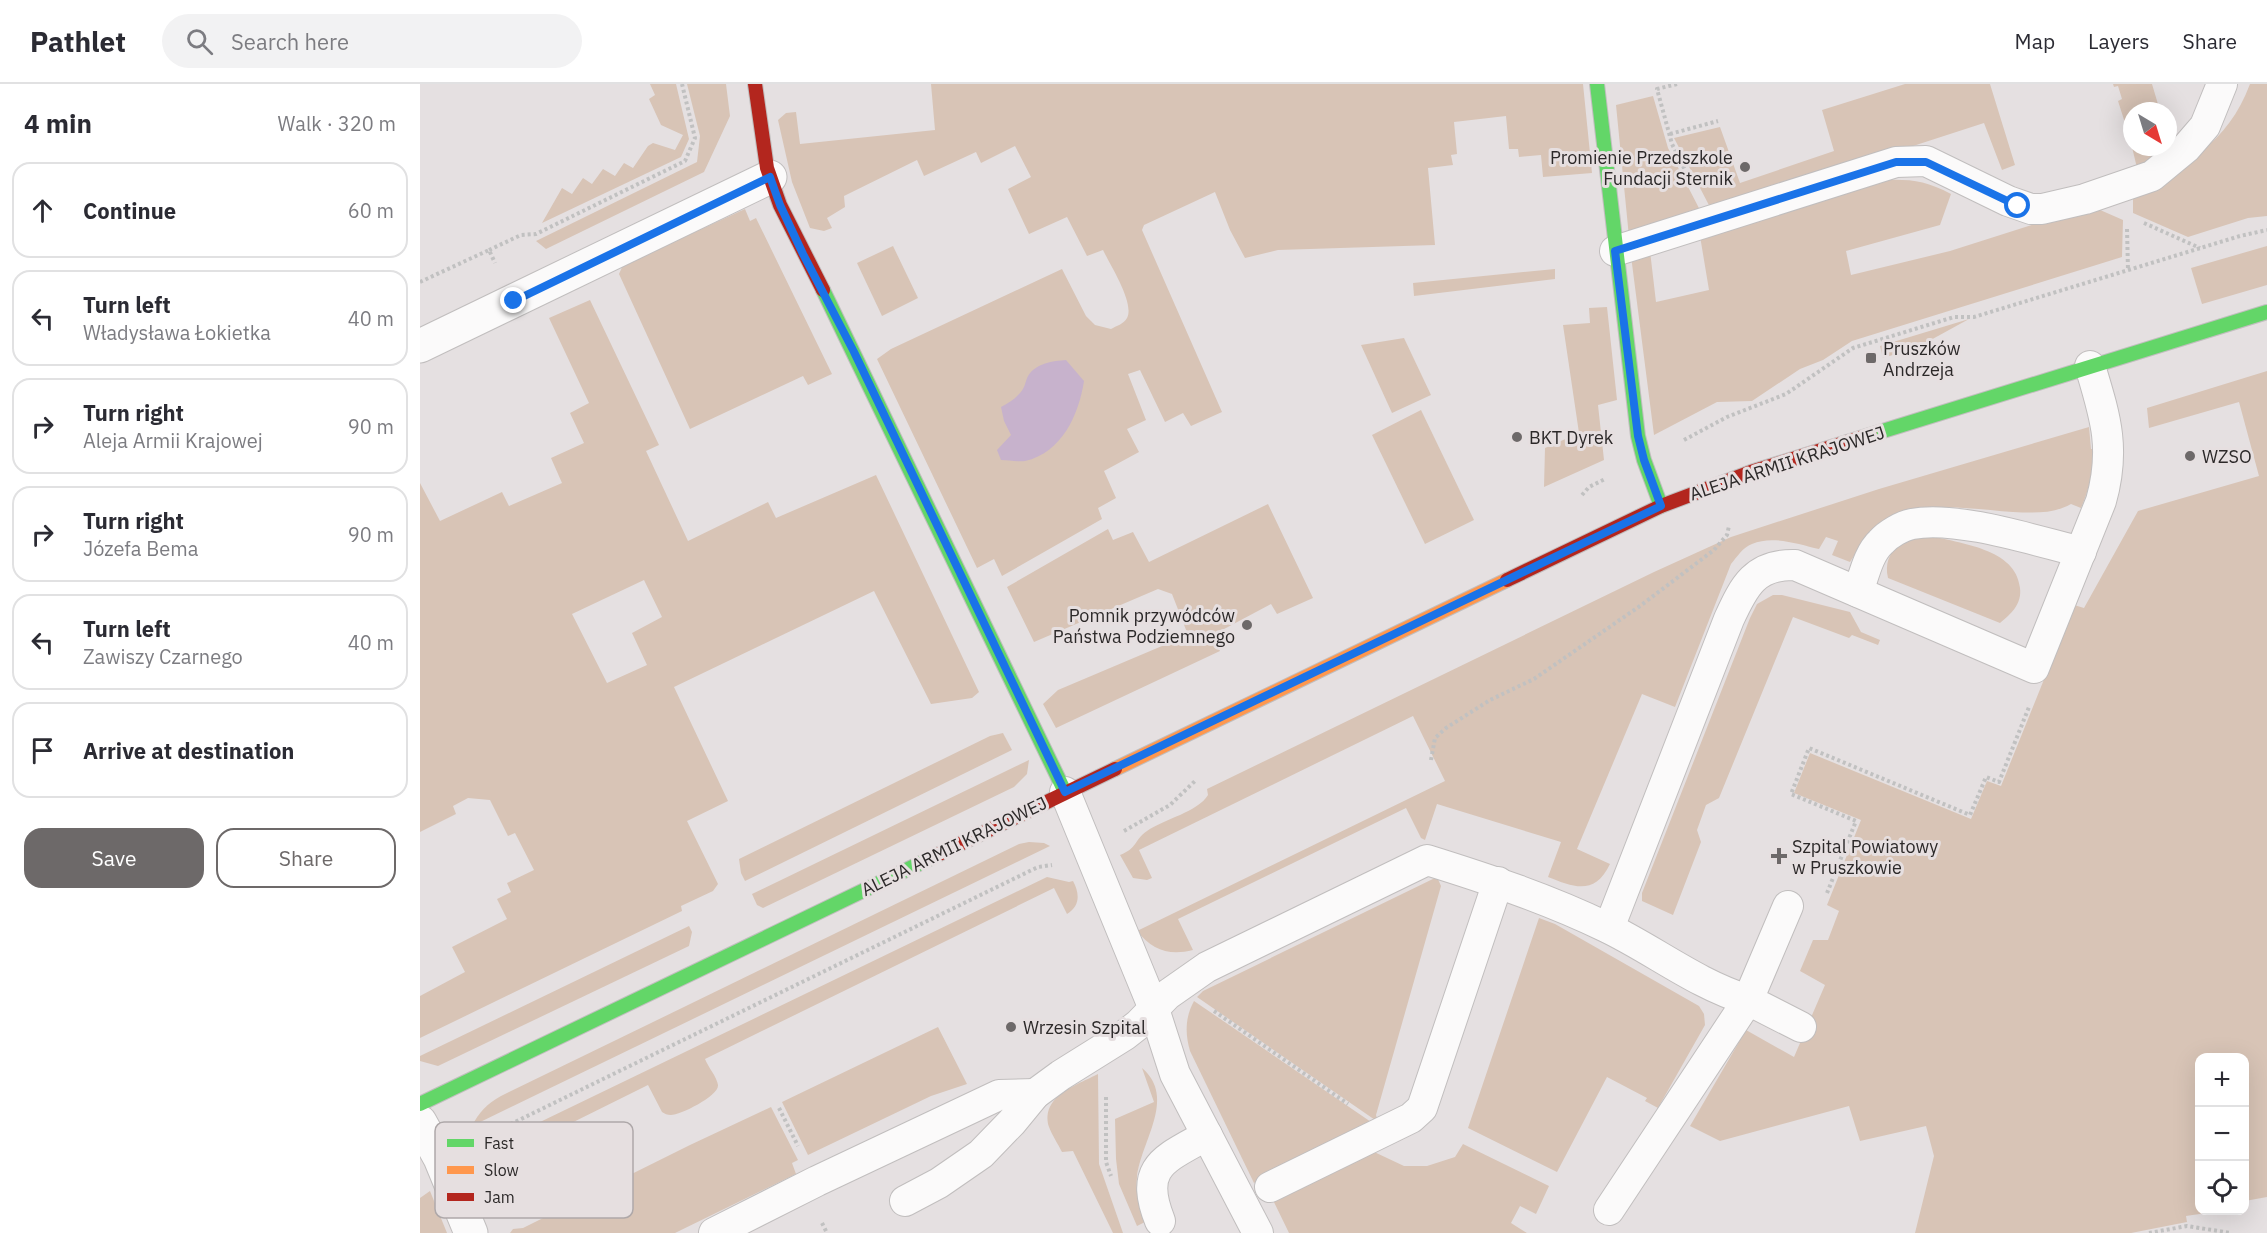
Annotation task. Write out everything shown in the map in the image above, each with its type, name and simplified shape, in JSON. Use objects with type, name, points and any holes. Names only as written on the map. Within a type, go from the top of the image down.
[{"type":"street","points":[[755,84],[763,149],[770,177],[789,225],[854,352],[1065,792]]},
{"type":"street","points":[[1597,84],[1638,436],[1661,506]]},
{"type":"street","points":[[420,346],[770,177]]},
{"type":"street","name":"ALEJA ARMII KRAJOWEJ","points":[[420,1104],[1661,506],[1751,472],[2267,312]]},
{"type":"street","points":[[420,1122],[435,1149]]},
{"type":"street","points":[[465,1218],[471,1233]]},
{"type":"lane","points":[[1615,251],[1881,166],[1911,161],[1939,166],[2024,207],[2042,209],[2085,199],[2152,176],[2186,148],[2205,126],[2222,84]]},
{"type":"lane","points":[[1609,928],[1742,590],[1768,568],[1778,565],[1795,565],[2034,668],[2101,501],[2108,477],[2109,459],[2105,418],[2090,366]]},
{"type":"lane","points":[[1858,592],[1871,557],[1880,543],[1910,524],[1936,522],[1982,529],[2080,552]]},
{"type":"lane","points":[[1065,792],[1154,1009],[1175,1074],[1258,1233]]},
{"type":"lane","points":[[905,1201],[939,1183],[981,1154],[1035,1094],[1125,1035],[1177,987],[1207,967],[1426,860],[1497,882],[1563,907],[1609,928],[1705,984],[1748,1000],[1801,1027]]},
{"type":"lane","points":[[1270,1188],[1385,1131],[1418,1113],[1422,1108],[1497,882]]},
{"type":"lane","points":[[1610,1210],[1748,1000],[1788,906]]},
{"type":"lane","points":[[714,1233],[817,1181],[999,1095],[1035,1094]]},
{"type":"lane","points":[[1160,1221],[1154,1208],[1152,1192],[1153,1178],[1157,1168],[1165,1159],[1207,1135]]},
{"type":"path","points":[[420,282],[521,235],[536,234],[685,161],[695,138],[682,84]]},
{"type":"path","points":[[1677,84],[1657,89],[1672,144],[1710,220]]},
{"type":"path","points":[[1670,134],[1718,121]]},
{"type":"path","points":[[2127,227],[2128,270]]},
{"type":"path","points":[[1682,440],[1727,417],[1786,394],[1853,348],[1954,317],[1974,317],[2240,236],[2267,230]]},
{"type":"path","points":[[489,250],[499,271]]},
{"type":"path","points":[[1431,760],[1435,738],[1446,728],[1490,700],[1534,679],[1640,606],[1714,550],[1727,536],[1730,517]]},
{"type":"path","points":[[1826,896],[1856,821],[1791,794],[1809,748],[1970,815],[1986,777],[1999,782],[2029,707],[2019,703],[2034,668]]},
{"type":"path","points":[[514,1122],[1038,867],[1058,864]]},
{"type":"path","points":[[1177,987],[1385,1131]]},
{"type":"path","points":[[1106,1092],[1106,1162],[1111,1178]]},
{"type":"path","points":[[779,1108],[798,1148]]},
{"type":"path","points":[[2149,1233],[2187,1226],[2231,1233]]},
{"type":"shaded area","points":[[650,84],[676,84],[689,139],[681,157],[542,223],[562,188],[572,194],[583,178],[592,184],[603,169],[615,176],[624,163],[633,168],[648,146],[653,143],[675,150],[683,135],[661,125],[649,99],[655,95]]},
{"type":"shaded area","points":[[687,84],[726,84],[730,116],[704,172],[546,249],[536,241],[697,162],[700,136]]},
{"type":"shaded area","points":[[931,84],[1583,84],[1592,173],[1543,177],[1541,155],[1519,157],[1518,149],[1509,149],[1506,116],[1454,122],[1457,154],[1451,155],[1453,165],[1428,168],[1435,245],[1278,250],[1245,258],[1230,230],[1215,192],[1144,225],[1142,230],[1222,412],[1191,426],[1183,413],[1165,422],[1140,370],[1128,374],[1146,420],[1127,429],[1139,452],[1104,471],[1116,498],[1098,508],[1102,519],[1002,576],[994,559],[977,568],[877,359],[891,349],[1062,269],[1086,316],[1095,325],[1111,329],[1122,323],[1127,318],[1128,303],[1103,250],[1087,256],[1067,217],[1029,234],[1008,189],[1031,177],[1015,146],[981,163],[976,152],[924,176],[917,160],[844,196],[845,207],[827,218],[832,228],[824,231],[810,228],[792,182],[778,120],[786,113],[796,112],[800,144],[935,130]]},
{"type":"shaded area","points":[[1905,84],[1990,84],[2015,165],[2002,170],[1984,123],[1712,211],[1674,138],[1720,127],[1740,183],[1834,151],[1822,110]]},
{"type":"shaded area","points":[[2113,84],[2152,84],[2157,102],[2123,102],[2123,117],[2118,101],[2122,99],[2118,86],[2114,87]]},
{"type":"shaded area","points":[[2250,84],[2267,84],[2267,216],[2248,218],[2188,237],[2133,213],[2133,194],[2187,162],[2217,137],[2241,105]]},
{"type":"shaded area","points":[[1653,96],[1668,148],[1702,214],[1629,237],[1616,105]]},
{"type":"shaded area","points":[[2134,156],[2151,156],[2150,158],[2137,168]]},
{"type":"shaded area","points":[[1881,180],[1917,181],[1951,194],[1940,225],[1846,251],[1851,275],[1950,251],[2091,206],[2123,220],[2122,257],[1852,341],[1823,360],[1800,369],[1752,401],[1717,402],[1654,435],[1631,256],[1650,251],[1656,302],[1709,290],[1700,236]]},
{"type":"shaded area","points":[[745,209],[750,221],[756,218],[832,374],[808,385],[803,376],[690,429],[619,274],[623,265]]},
{"type":"shaded area","points":[[893,246],[918,298],[882,316],[857,263]]},
{"type":"shaded area","points":[[2267,246],[2267,285],[2202,304],[2191,268]]},
{"type":"shaded area","points":[[1555,269],[1555,279],[1414,296],[1413,283]]},
{"type":"shaded area","points":[[590,300],[659,445],[646,451],[688,541],[768,502],[776,518],[876,475],[979,692],[972,698],[931,704],[874,591],[674,687],[728,801],[687,821],[718,884],[713,891],[681,906],[682,911],[420,1038],[420,996],[465,972],[452,947],[507,919],[497,899],[511,892],[507,883],[534,870],[515,833],[508,836],[490,800],[468,798],[453,806],[456,814],[420,832],[420,483],[440,521],[502,492],[509,506],[562,483],[551,458],[584,443],[570,413],[589,403],[549,318]],"holes":[[[644,580],[662,617],[632,633],[647,665],[607,683],[572,614]]]},
{"type":"shaded area","points":[[1607,307],[1617,400],[1598,405],[1604,460],[1544,487],[1545,448],[1579,433],[1563,325],[1590,323],[1589,308]]},
{"type":"shaded area","points":[[1969,319],[1918,347],[1883,358],[1880,346]]},
{"type":"shaded area","points":[[1404,338],[1431,395],[1392,413],[1361,345]]},
{"type":"shaded area","points":[[1066,360],[1084,381],[1078,406],[1067,430],[1059,441],[1038,457],[1025,461],[1001,460],[997,450],[1011,435],[1004,421],[1001,407],[1020,393],[1028,376],[1035,368],[1050,362]]},
{"type":"shaded area","points":[[2267,371],[2267,1197],[2249,1200],[2249,1053],[2195,1053],[2195,1215],[2186,1216],[2187,1222],[2131,1233],[1915,1233],[1934,1156],[1926,1126],[1860,1141],[1849,1106],[1720,1141],[1690,1126],[1746,1030],[1794,1057],[1825,985],[1800,971],[1813,940],[1828,940],[1839,911],[1827,905],[1861,820],[1794,793],[1810,753],[1971,819],[1987,781],[2001,786],[2074,605],[2084,608],[2138,511],[2259,476],[2239,402],[2149,428],[2147,408]]},
{"type":"shaded area","points":[[1421,410],[1474,520],[1425,544],[1372,435]]},
{"type":"shaded area","points":[[2089,427],[2091,449],[2093,449],[2092,464],[2089,486],[2081,508],[2071,504],[2057,510],[2036,513],[1956,507],[1918,509],[1883,522],[1869,535],[1850,562],[1832,555],[1838,541],[1826,537],[1819,549],[1785,541],[1768,540],[1749,545],[1743,550],[1731,564],[1675,707],[1642,694],[1577,849],[1610,864],[1598,881],[1591,885],[1576,886],[1548,877],[1561,842],[1437,804],[1425,840],[1421,838],[1406,808],[1178,919],[1193,950],[1169,952],[1162,950],[1149,943],[1137,931],[1445,781],[1413,716],[1139,850],[1152,878],[1147,880],[1133,878],[1120,855],[1130,850],[1147,831],[1197,806],[1208,795],[1207,789],[1654,572],[1731,537],[1879,489]]},
{"type":"shaded area","points":[[1268,504],[1313,598],[1277,614],[1271,604],[1211,636],[1220,651],[1056,728],[1043,704],[1058,690],[1188,635],[1172,594],[1158,589],[1034,642],[1007,587],[1108,529],[1113,540],[1133,532],[1149,562]]},
{"type":"shaded area","points":[[1928,535],[1984,550],[1998,556],[2008,564],[2016,575],[2020,594],[2015,608],[2008,616],[2000,623],[1888,578],[1888,559],[1897,547]]},
{"type":"shaded area","points":[[1773,595],[1782,595],[1850,612],[1861,632],[1880,640],[1878,645],[1852,635],[1849,638],[1793,617],[1719,798],[1706,805],[1697,830],[1701,842],[1673,915],[1642,901],[1642,893],[1750,618],[1757,604]]},
{"type":"shaded area","points":[[1003,733],[1012,750],[745,881],[739,859],[990,736]]},
{"type":"shaded area","points":[[1029,760],[1027,774],[1014,787],[763,908],[757,905],[752,894]]},
{"type":"shaded area","points":[[1029,842],[1044,843],[1050,846],[480,1122],[475,1122],[484,1109],[501,1096],[1019,844]]},
{"type":"shaded area","points":[[1047,877],[1073,881],[1078,899],[1067,914],[1054,888],[705,1059],[716,1079],[717,1089],[706,1099],[690,1108],[670,1115],[662,1112],[648,1085],[573,1122],[540,1122]]},
{"type":"shaded area","points":[[1437,877],[1441,886],[1376,1115],[1378,1122],[1197,997],[1203,991]]},
{"type":"shaded area","points":[[1539,918],[1555,924],[1699,1006],[1704,1014],[1705,1025],[1658,1108],[1645,1101],[1647,1098],[1607,1077],[1557,1172],[1468,1128]]},
{"type":"shaded area","points":[[689,926],[692,932],[689,946],[438,1066],[420,1061],[420,1056]]},
{"type":"shaded area","points":[[1194,1001],[1374,1124],[1254,1183],[1190,1051],[1187,1026]]},
{"type":"shaded area","points":[[938,1027],[967,1084],[931,1096],[808,1155],[782,1102]]},
{"type":"shaded area","points":[[1142,1068],[1152,1080],[1157,1093],[1157,1106],[1137,1177],[1137,1194],[1145,1222],[1137,1226],[1119,1184],[1115,1119],[1154,1102]]},
{"type":"shaded area","points":[[1098,1074],[1099,1164],[1123,1233],[1113,1233],[1073,1151],[1062,1152],[1049,1127],[1050,1107],[1055,1100],[1071,1087]]},
{"type":"shaded area","points":[[771,1107],[798,1160],[792,1163],[796,1174],[675,1233],[510,1233],[513,1229],[523,1228],[543,1218],[633,1218],[633,1173]]},
{"type":"shaded area","points":[[1463,1144],[1549,1186],[1536,1214],[1520,1206],[1511,1223],[1527,1233],[1289,1233],[1272,1198],[1370,1150],[1404,1166],[1427,1166],[1455,1157]]},
{"type":"shaded area","points":[[430,1191],[435,1203],[435,1218],[441,1218],[447,1233],[420,1233],[420,1198]]},
{"type":"traffic: fast","points":[[1597,84],[1638,436],[1661,506]]},
{"type":"traffic: fast","points":[[823,290],[1065,792]]},
{"type":"traffic: fast","points":[[1870,435],[2267,312]]},
{"type":"traffic: fast","points":[[420,1104],[931,858]]},
{"type":"traffic: slow","points":[[1115,769],[1507,580]]},
{"type":"traffic: jam","points":[[755,84],[767,168],[780,205],[823,290]]},
{"type":"traffic: jam","points":[[1507,580],[1661,506],[1751,472],[1870,435]]},
{"type":"traffic: jam","points":[[931,858],[1115,769]]},
{"type":"place","name":"Promienie Przedszkole Fundacji Sternik","points":[[1745,167]]},
{"type":"place","name":"Pruszków Andrzeja","points":[[1871,358]]},
{"type":"place","name":"BKT Dyrek","points":[[1517,437]]},
{"type":"place","name":"WZSO","points":[[2190,456]]},
{"type":"place","name":"Pomnik przywódców Państwa Podziemnego","points":[[1247,625]]},
{"type":"place","name":"Szpital Powiatowy w Pruszkowie","points":[[1779,856]]},
{"type":"place","name":"Wrzesin Szpital","points":[[1011,1027]]},
{"type":"route","points":[[514,301],[770,177],[780,205],[803,254],[854,352],[1065,792],[1592,537],[1661,506],[1638,436],[1615,251],[1896,162],[1926,162],[1939,166],[2018,206]]}]
